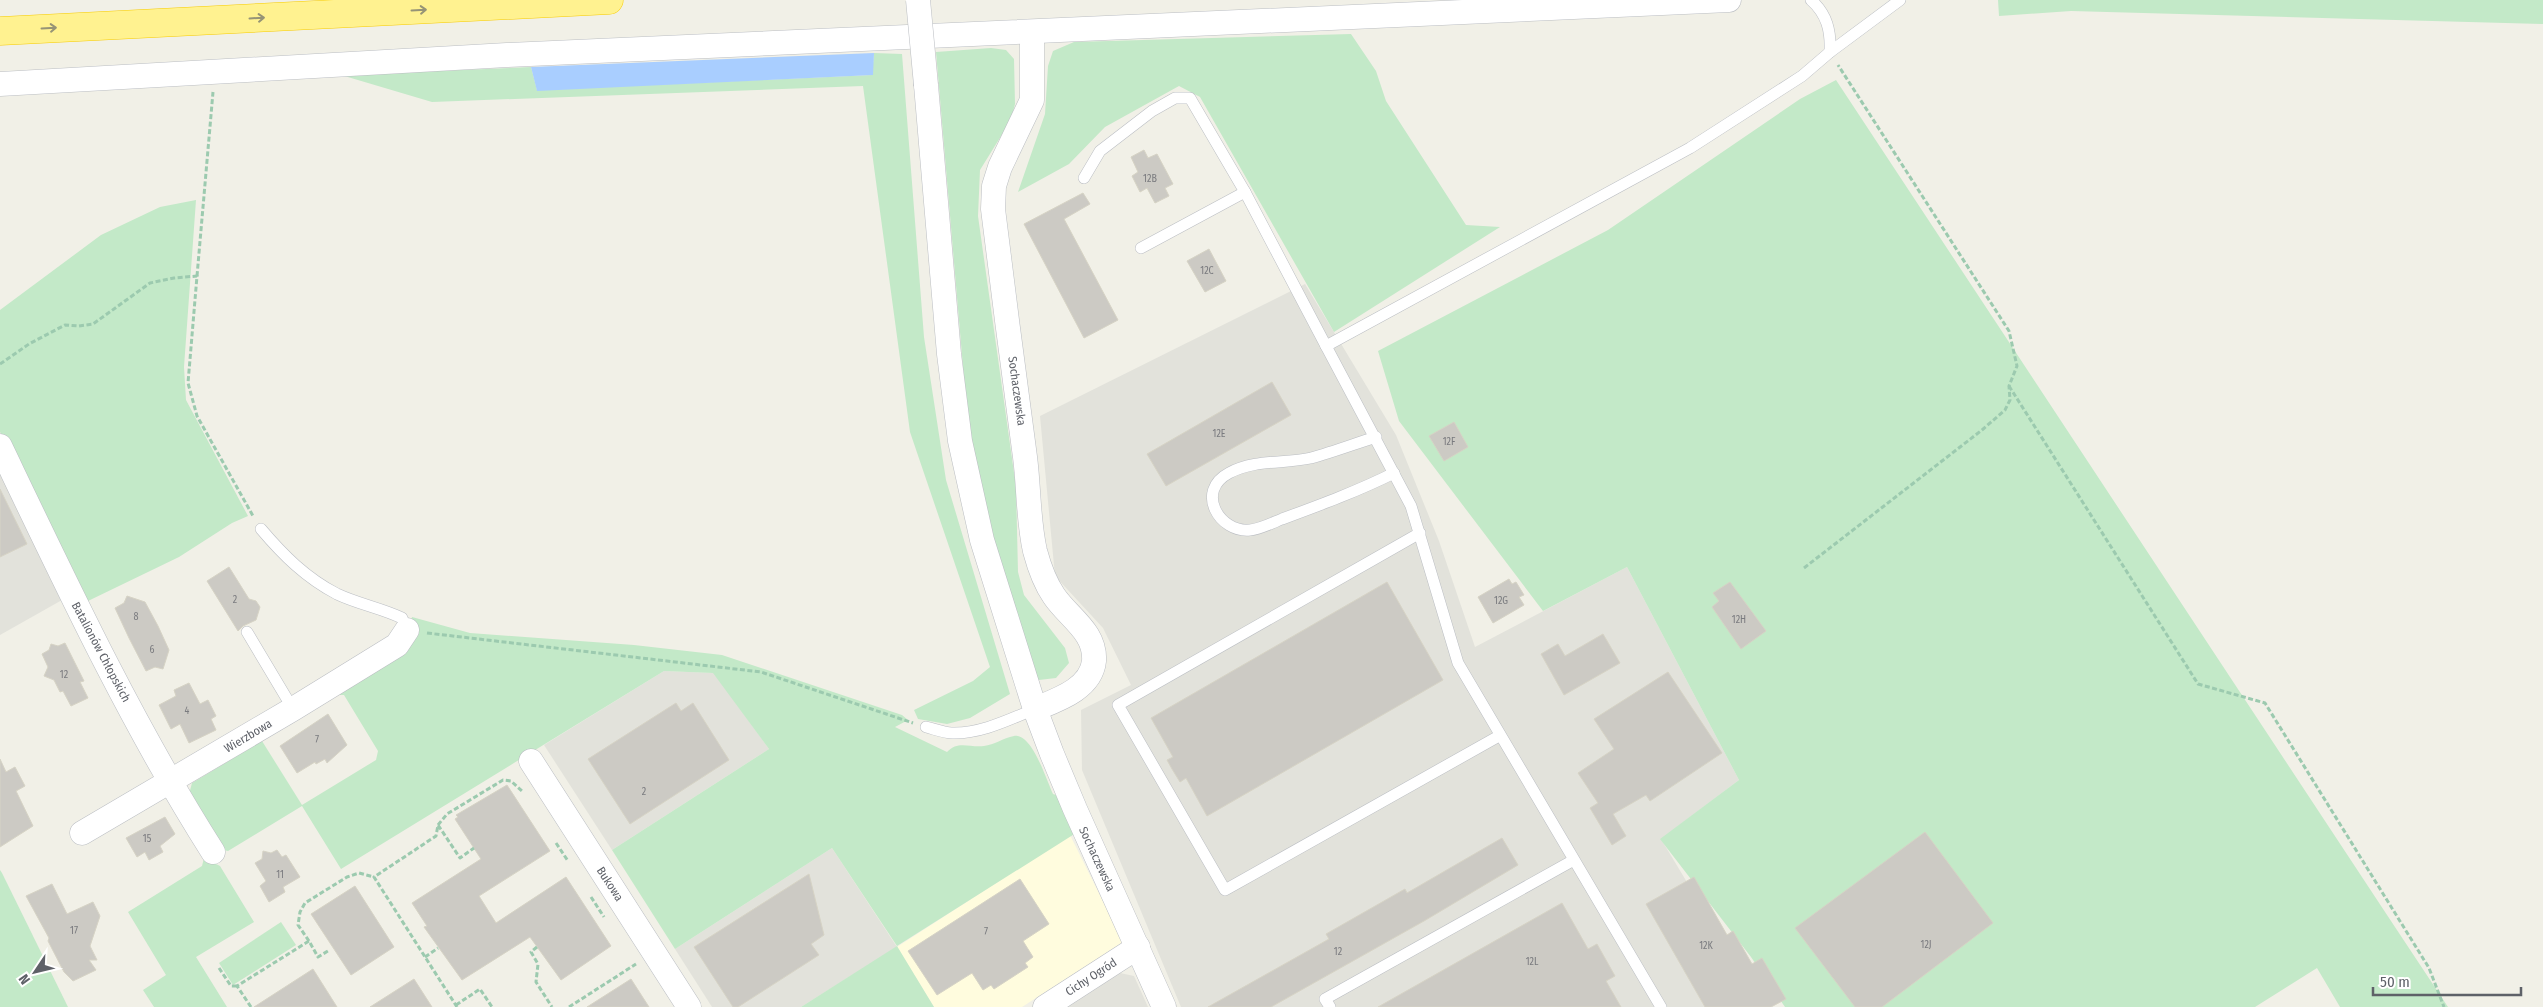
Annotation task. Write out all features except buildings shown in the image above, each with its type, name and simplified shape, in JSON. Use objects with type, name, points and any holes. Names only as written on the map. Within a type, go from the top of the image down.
[{"type":"highway","points":[[0,31],[609,0]]},
{"type":"street","name":"Sochaczewska","points":[[918,0],[948,354],[960,441],[982,540],[1035,709],[1075,809],[1164,1007]]},
{"type":"street","points":[[0,84],[507,55],[1729,0]]},
{"type":"street","name":"Sochaczewska","points":[[1032,32],[1032,100],[1000,167],[994,186],[993,209],[1027,473],[1034,549],[1043,577],[1054,596],[1089,636],[1094,650],[1094,664],[1083,683],[1067,696],[1035,709]]},
{"type":"street","name":"Batalionów Chłopskich","points":[[0,446],[74,601],[170,783],[213,852]]},
{"type":"street","name":"Wierzbowa","points":[[82,833],[170,783],[397,645],[407,630]]},
{"type":"street","name":"Bukowa","points":[[531,761],[689,1007]]},
{"type":"street","name":"Cichy Ogród","points":[[1045,1007],[1138,947]]},
{"type":"lane","points":[[1811,0],[1819,6],[1826,19],[1831,37],[1830,52]]},
{"type":"lane","points":[[1326,346],[1690,148],[1802,76],[1830,52],[1900,0]]},
{"type":"lane","points":[[1084,178],[1100,151],[1152,111],[1175,98],[1190,98],[1245,192],[1411,506],[1458,663],[1498,736],[1661,1007]]},
{"type":"lane","points":[[1141,248],[1245,192]]},
{"type":"lane","points":[[1376,437],[1309,458],[1271,461],[1229,473],[1212,488],[1212,500],[1217,514],[1237,529],[1250,530],[1323,504],[1394,473]]},
{"type":"lane","points":[[261,529],[291,563],[336,593],[402,618],[407,630]]},
{"type":"lane","points":[[1420,533],[1118,705],[1225,890],[1498,736]]},
{"type":"lane","points":[[247,632],[293,709]]},
{"type":"lane","points":[[926,727],[951,734],[965,733],[1035,709]]},
{"type":"lane","points":[[1330,1007],[1326,999],[1572,861]]},
{"type":"path","points":[[1804,568],[1982,430],[2005,410],[2010,400],[2009,386],[2017,366],[2009,331],[1830,52]]},
{"type":"path","points":[[215,72],[188,383],[198,416],[261,529]]},
{"type":"path","points":[[0,364],[29,344],[65,325],[93,324],[150,283],[197,276]]},
{"type":"path","points":[[2009,386],[2198,684],[2265,703],[2428,968],[2444,1007]]},
{"type":"path","points":[[407,630],[762,672],[926,727]]},
{"type":"path","points":[[328,951],[318,957],[298,925],[300,912],[306,903],[347,877],[359,874],[374,877],[436,836],[438,825],[447,814],[503,780],[511,781],[528,798]]},
{"type":"path","points":[[438,825],[460,858],[474,848]]},
{"type":"path","points":[[553,837],[560,851],[573,866]]},
{"type":"path","points":[[374,877],[457,1006],[480,989],[492,1007]]},
{"type":"path","points":[[587,890],[596,908],[609,924]]},
{"type":"path","points":[[219,968],[231,986],[238,986],[309,942]]},
{"type":"path","points":[[537,947],[531,952],[538,964],[536,982],[552,1007]]},
{"type":"path","points":[[425,957],[438,948]]},
{"type":"path","points":[[569,1007],[636,964],[635,959]]},
{"type":"path","points":[[238,986],[251,1007]]},
{"type":"shaded area","points":[[1305,284],[1396,435],[1439,541],[1475,647],[1627,567],[1739,780],[1661,839],[1762,1007],[1181,1007],[1082,770],[1081,710],[1131,685],[1103,628],[1055,576],[1040,416]]},
{"type":"shaded area","points":[[0,474],[62,600],[0,635]]},
{"type":"shaded area","points":[[664,671],[714,673],[769,749],[612,850],[544,745]]},
{"type":"shaded area","points":[[1070,835],[1123,942],[1022,1007],[934,1007],[897,947]]},
{"type":"shaded area","points":[[832,848],[897,947],[801,1007],[712,1007],[675,949]]},
{"type":"shaded area","points":[[1120,973],[1134,976],[1148,1007],[1066,1007]]},
{"type":"green space","points":[[1998,0],[2543,0],[2543,24],[2071,11],[1999,16]]},
{"type":"green space","points":[[1351,34],[1376,71],[1386,101],[1466,225],[1500,227],[1334,332],[1200,97],[1179,86],[1105,127],[1069,164],[1018,192],[1045,114],[1048,66],[1053,51],[1074,42]]},
{"type":"green space","points":[[991,48],[1006,50],[1014,59],[1015,104],[1011,120],[980,170],[978,216],[1016,487],[1018,572],[1024,595],[1065,648],[1069,663],[1056,678],[1039,680],[1028,665],[981,500],[966,402],[936,52]]},
{"type":"green space","points":[[874,53],[902,54],[924,337],[946,480],[1010,694],[970,718],[947,724],[918,719],[914,710],[973,681],[990,667],[910,432],[863,86],[432,102],[341,75],[531,67],[537,90],[872,75]]},
{"type":"green space","points":[[1836,80],[2448,1007],[2340,1007],[2317,968],[2255,1007],[1785,1007],[1751,957],[1660,839],[1739,780],[1627,567],[1543,611],[1399,421],[1378,351],[1608,230],[1800,99]]},
{"type":"green space","points":[[196,200],[184,367],[186,400],[248,516],[232,523],[179,557],[88,601],[0,432],[0,310],[101,235],[160,207]]},
{"type":"green space","points":[[412,617],[470,633],[634,645],[722,655],[902,715],[908,720],[895,727],[947,752],[955,746],[984,746],[1014,736],[1021,737],[1027,742],[1038,758],[1053,794],[1056,795],[1076,833],[897,946],[832,848],[675,949],[612,850],[769,749],[713,673],[664,671],[341,869],[302,806],[228,851],[219,849],[188,798],[192,783],[262,741],[302,805],[376,760],[378,751],[344,695],[335,695],[408,643]]},
{"type":"green space","points":[[204,858],[220,866],[254,922],[196,957],[227,1007],[154,1007],[143,990],[166,975],[128,912],[202,866]]},
{"type":"green space","points":[[0,870],[2,873],[68,1007],[0,1007]]},
{"type":"green space","points":[[281,922],[296,945],[233,985],[219,963]]},
{"type":"green space","points":[[897,946],[934,1007],[801,1007]]},
{"type":"water","points":[[874,53],[873,75],[537,91],[531,67]]}]
